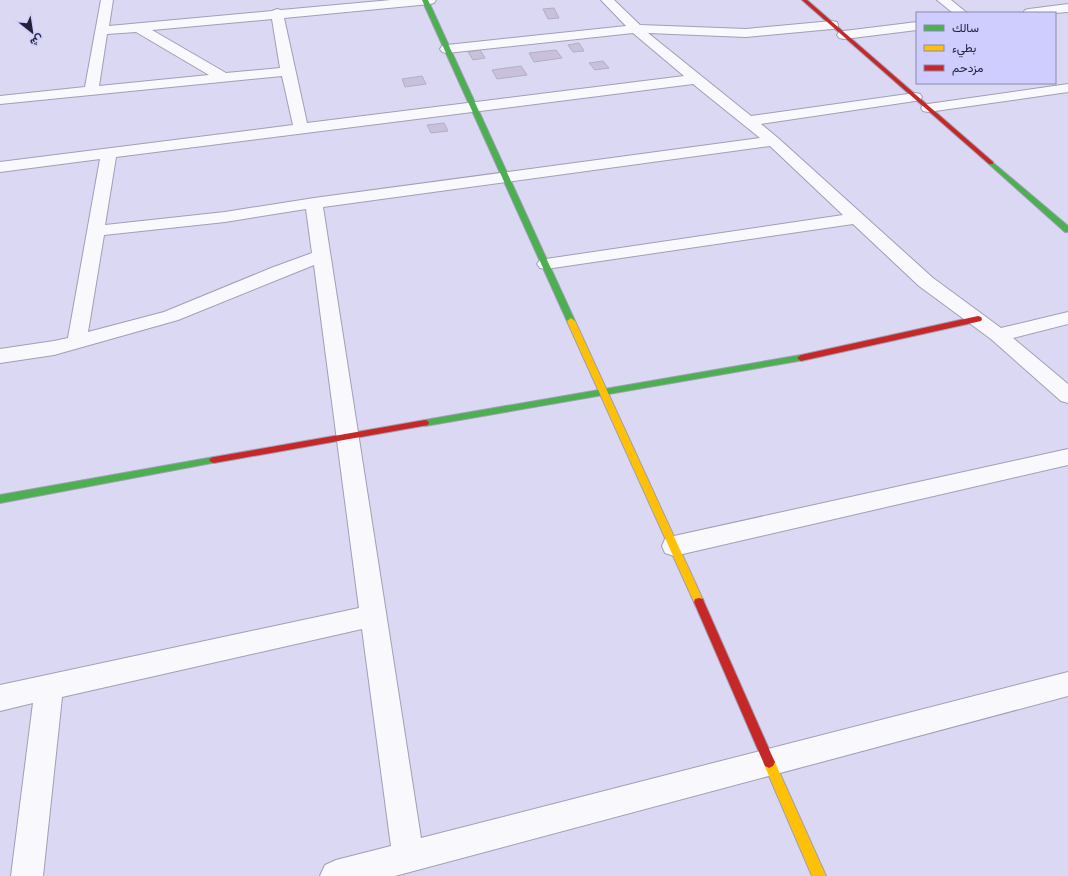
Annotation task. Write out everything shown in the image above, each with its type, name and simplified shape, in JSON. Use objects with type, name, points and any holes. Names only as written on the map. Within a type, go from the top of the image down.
[{"type":"street","points":[[91,91],[107,0]]},
{"type":"street","points":[[426,0],[674,546],[819,876]]},
{"type":"street","points":[[101,31],[278,13],[430,0]]},
{"type":"street","points":[[607,0],[645,38],[773,141],[926,282],[998,335],[1068,396]]},
{"type":"street","points":[[804,0],[1068,230]]},
{"type":"street","points":[[943,0],[960,12]]},
{"type":"street","points":[[1037,12],[1068,8]]},
{"type":"street","points":[[278,13],[288,70],[301,128]]},
{"type":"street","points":[[447,49],[636,29],[746,33],[832,25]]},
{"type":"street","points":[[844,35],[916,26]]},
{"type":"street","points":[[138,27],[223,77]]},
{"type":"street","points":[[0,100],[288,70]]},
{"type":"street","points":[[0,167],[696,79]]},
{"type":"street","points":[[928,108],[1068,88]]},
{"type":"street","points":[[748,121],[915,97]]},
{"type":"street","points":[[96,231],[225,217],[314,203],[773,141]]},
{"type":"street","points":[[77,342],[109,153]]},
{"type":"street","points":[[314,203],[408,857]]},
{"type":"street","points":[[546,264],[857,218]]},
{"type":"street","points":[[0,356],[54,348],[171,316],[277,272],[321,256]]},
{"type":"street","points":[[998,335],[1068,318]]},
{"type":"street","points":[[0,499],[604,390],[811,356],[978,319]]},
{"type":"street","points":[[674,546],[1068,457]]},
{"type":"street","points":[[0,698],[373,616]]},
{"type":"street","points":[[336,876],[769,761],[1068,684]]},
{"type":"street","points":[[27,876],[50,688]]},
{"type":"building","points":[[554,8],[559,18],[548,19],[543,9]]},
{"type":"building","points":[[579,43],[584,51],[573,52],[568,45]]},
{"type":"building","points":[[480,50],[485,58],[473,60],[468,52]]},
{"type":"building","points":[[556,50],[562,58],[534,62],[529,53]]},
{"type":"building","points":[[603,61],[609,68],[595,70],[589,63]]},
{"type":"building","points":[[521,66],[527,75],[497,79],[492,70]]},
{"type":"building","points":[[422,76],[426,84],[405,87],[402,79]]},
{"type":"building","points":[[444,123],[448,131],[431,133],[427,125]]},
{"type":"traffic: fast","points":[[425,0],[571,321]]},
{"type":"traffic: fast","points":[[991,163],[1068,230]]},
{"type":"traffic: fast","points":[[425,423],[801,358]]},
{"type":"traffic: fast","points":[[0,499],[214,460]]},
{"type":"traffic: slow","points":[[571,321],[699,602]]},
{"type":"traffic: slow","points":[[769,762],[819,876]]},
{"type":"traffic: jam","points":[[804,0],[991,163]]},
{"type":"traffic: jam","points":[[801,358],[978,319]]},
{"type":"traffic: jam","points":[[214,460],[425,423]]},
{"type":"traffic: jam","points":[[699,602],[769,762]]}]
